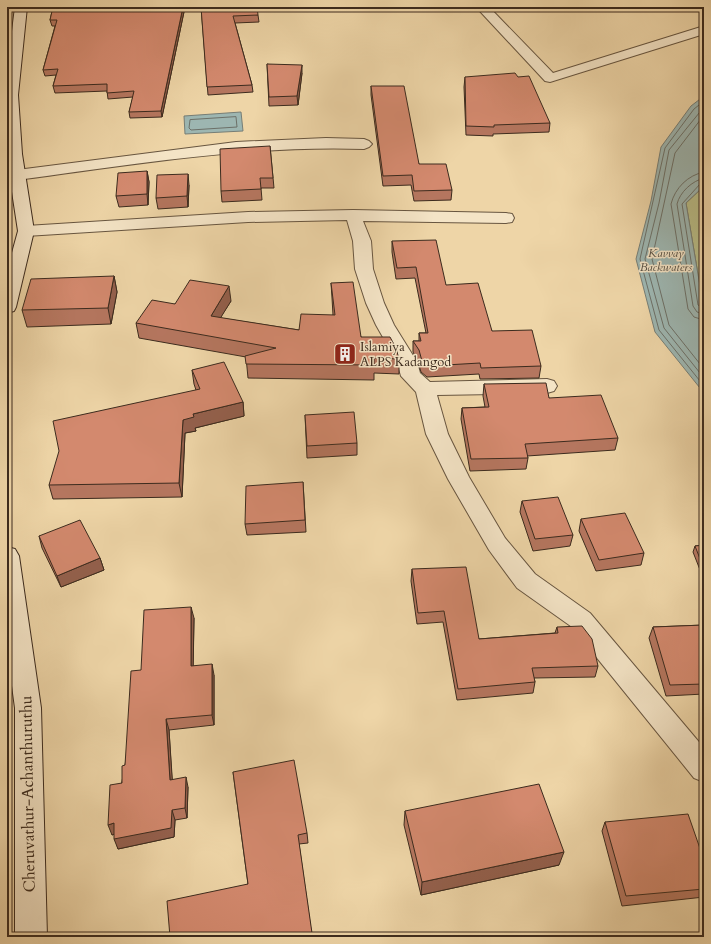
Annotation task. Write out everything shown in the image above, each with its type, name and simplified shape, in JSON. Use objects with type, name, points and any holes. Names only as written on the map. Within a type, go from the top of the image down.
[{"type":"street","points":[[7,306],[26,231],[14,154],[11,95],[21,7]]},
{"type":"street","points":[[482,7],[550,78],[704,30]]},
{"type":"street","points":[[17,175],[236,147],[326,143],[364,144]]},
{"type":"street","points":[[26,231],[248,217],[353,215],[506,218]]},
{"type":"street","points":[[353,215],[362,241],[364,269],[375,303],[385,325],[407,362],[411,376],[425,389],[437,434],[459,479],[497,544],[526,581],[582,620],[704,769]]},
{"type":"street","points":[[425,389],[547,386]]},
{"type":"street","name":"Cheruvathur-Achanthuruthu","points":[[7,556],[28,708],[31,937]]},
{"type":"green space","points":[[704,186],[704,310],[686,203]]},
{"type":"water","name":"Kavvay Backwaters","points":[[704,96],[704,186],[686,203],[704,310],[704,393],[655,332],[636,259],[651,201],[661,147],[691,106]]},
{"type":"water","points":[[241,112],[243,131],[185,134],[184,116]]},
{"type":"building","points":[[53,7],[92,7],[92,9],[183,7],[161,111],[129,112],[134,91],[107,93],[107,84],[53,86],[58,69],[43,70],[57,20],[50,20]]},
{"type":"building","points":[[201,7],[257,7],[258,15],[233,16],[252,85],[207,87]]},
{"type":"building","points":[[267,64],[302,65],[297,96],[269,97]]},
{"type":"building","points":[[515,73],[518,77],[529,76],[550,123],[494,125],[494,127],[466,126],[465,77]]},
{"type":"building","points":[[371,86],[404,86],[419,164],[446,164],[452,190],[414,191],[412,175],[383,176]]},
{"type":"building","points":[[270,146],[273,178],[260,178],[261,189],[221,191],[220,149]]},
{"type":"building","points":[[147,171],[147,194],[116,196],[118,173]]},
{"type":"building","points":[[188,174],[187,196],[156,198],[157,175]]},
{"type":"building","points":[[436,240],[446,285],[478,283],[492,331],[532,330],[541,366],[481,368],[480,363],[428,366],[422,361],[419,350],[413,341],[421,341],[419,333],[428,333],[416,267],[397,268],[392,241]]},
{"type":"building","points":[[114,276],[108,308],[22,310],[31,279]]},
{"type":"building","points":[[190,280],[229,286],[211,316],[299,330],[301,314],[335,315],[331,283],[353,282],[361,337],[390,337],[396,348],[399,359],[374,358],[374,365],[246,364],[245,356],[276,348],[136,323],[152,300],[175,304]]},
{"type":"building","points":[[224,362],[243,402],[193,414],[194,417],[183,420],[179,483],[49,485],[59,451],[53,421],[200,389],[192,370]]},
{"type":"building","points":[[546,383],[549,398],[601,395],[618,438],[525,444],[528,458],[471,459],[462,408],[489,407],[484,384]]},
{"type":"building","points":[[354,412],[357,443],[307,446],[305,415]]},
{"type":"building","points":[[303,482],[305,520],[245,524],[246,486]]},
{"type":"building","points":[[558,497],[573,535],[535,539],[522,501]]},
{"type":"building","points":[[625,513],[644,553],[599,560],[581,519]]},
{"type":"building","points":[[80,520],[100,558],[57,576],[39,536]]},
{"type":"building","points":[[704,545],[704,569],[695,546]]},
{"type":"building","points":[[466,567],[479,639],[558,633],[557,627],[582,626],[592,639],[598,666],[532,668],[535,682],[458,689],[444,611],[418,613],[412,569]]},
{"type":"building","points":[[191,607],[191,666],[212,664],[212,715],[166,719],[170,780],[186,777],[185,808],[172,810],[171,828],[114,839],[114,823],[108,825],[110,785],[122,783],[122,766],[125,765],[131,671],[141,670],[144,610]]},
{"type":"building","points":[[704,625],[704,684],[670,685],[653,627]]},
{"type":"building","points":[[294,760],[307,833],[298,835],[312,933],[290,937],[170,937],[167,901],[248,884],[233,772]]},
{"type":"building","points":[[539,784],[564,852],[422,882],[405,811]]},
{"type":"building","points":[[688,814],[704,860],[704,889],[626,896],[605,822]]},
{"type":"place","name":"Islamiya ALPS Kadangod","points":[[345,354]]}]
